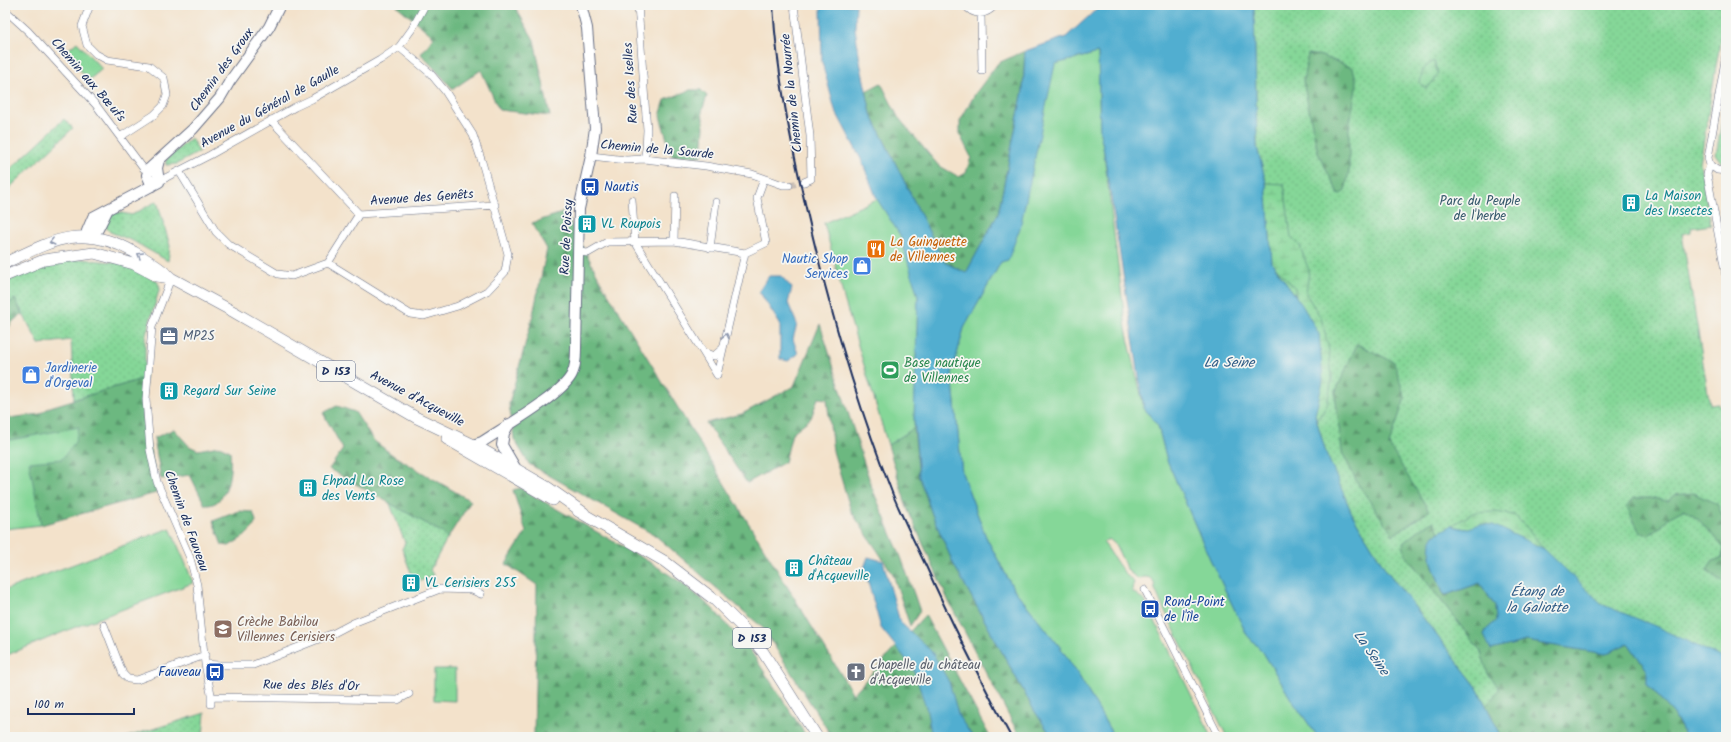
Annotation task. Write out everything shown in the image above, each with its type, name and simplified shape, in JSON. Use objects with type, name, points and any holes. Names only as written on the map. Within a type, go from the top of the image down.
[{"type":"main road","name":"D 153","points":[[5,263],[46,243],[74,237],[90,237],[107,239],[121,245],[161,268],[171,278]]},
{"type":"main road","points":[[90,237],[94,253]]},
{"type":"main road","name":"D 153","points":[[44,260],[54,252],[82,248],[90,237]]},
{"type":"main road","name":"D 153","points":[[5,276],[44,260],[94,253],[134,264],[157,276],[171,278]]},
{"type":"main road","name":"Avenue d'Acqueville","points":[[171,278],[234,312],[417,418],[473,445],[490,461],[516,469],[557,494],[584,513]]},
{"type":"main road","name":"D 153","points":[[417,418],[440,435],[490,461],[561,504],[584,513],[664,561],[715,600],[740,625],[763,652],[817,737]]},
{"type":"street","points":[[90,5],[82,26],[86,45],[96,54],[107,60],[149,66],[164,78],[167,95],[163,106],[154,115],[120,137]]},
{"type":"street","name":"Chemin des Groux","points":[[157,178],[159,160],[193,129],[220,98],[236,72],[269,27],[280,5]]},
{"type":"street","name":"Avenue du Général de Gaulle","points":[[90,237],[98,229],[108,209],[157,178],[178,171],[210,155],[271,120],[312,99],[380,60],[399,47],[412,29],[425,5]]},
{"type":"street","name":"Rue de Poissy","points":[[473,445],[482,442],[555,393],[563,387],[572,374],[576,349],[579,209],[594,142],[594,118],[587,28],[581,5]]},
{"type":"street","name":"Rue des Iselles","points":[[638,5],[647,130],[644,159]]},
{"type":"street","name":"Chemin de la Nourrée","points":[[794,5],[810,136],[812,179],[804,182]]},
{"type":"street","points":[[965,5],[970,11],[981,14],[995,5]]},
{"type":"street","name":"Chemin aux Bœufs","points":[[5,10],[28,31],[96,105],[143,168],[157,178]]},
{"type":"street","points":[[981,14],[982,71]]},
{"type":"street","points":[[328,262],[410,314],[424,316],[458,306],[487,290],[505,272],[508,254],[476,143],[462,116],[445,91],[430,73],[399,47]]},
{"type":"street","points":[[1726,55],[1708,158],[1710,165],[1717,170],[1726,171]]},
{"type":"street","name":"Avenue des Genêts","points":[[271,120],[359,214],[495,206]]},
{"type":"street","name":"Chemin de la Sourde","points":[[591,156],[626,160],[644,159],[738,171],[783,185],[789,185]]},
{"type":"street","points":[[1710,165],[1706,170],[1706,174],[1726,276]]},
{"type":"street","points":[[178,171],[216,232],[228,244],[278,274],[292,276],[328,262],[359,214]]},
{"type":"street","points":[[578,252],[588,253],[608,242],[674,241],[745,253],[766,243],[757,198],[764,179]]},
{"type":"street","points":[[674,241],[675,196]]},
{"type":"street","points":[[632,200],[636,242],[716,375],[745,253]]},
{"type":"street","points":[[710,248],[716,202]]},
{"type":"street","name":"Chemin de Fauveau","points":[[171,278],[152,327],[146,399],[150,450],[157,482],[190,558],[197,585],[211,700]]},
{"type":"street","points":[[703,352],[714,356],[722,349]]},
{"type":"street","points":[[490,461],[494,453],[502,445],[504,433],[510,424]]},
{"type":"street","points":[[490,461],[490,442],[494,433]]},
{"type":"street","points":[[502,445],[516,469]]},
{"type":"street","points":[[206,664],[253,665],[334,633],[353,623],[440,589],[472,590],[481,594]]},
{"type":"street","points":[[1145,590],[1219,737]]},
{"type":"street","points":[[104,625],[123,674],[128,679],[137,680],[205,656]]},
{"type":"street","name":"Rue des Blés d'Or","points":[[211,700],[398,700],[409,694]]},
{"type":"green space","points":[[396,5],[514,5],[534,40],[550,116],[499,110],[481,70],[453,89],[421,54],[434,37]]},
{"type":"green space","name":"Parc du Peuple de l'herbe","points":[[1254,5],[1726,5],[1700,164],[1711,225],[1691,228],[1691,232],[1682,234],[1710,405],[1719,404],[1720,406],[1726,406],[1726,737],[1502,737],[1476,686],[1386,570],[1353,516],[1326,453],[1315,415],[1302,305],[1272,263],[1266,183],[1257,147]]},
{"type":"green space","points":[[77,42],[102,69],[89,80],[64,53]]},
{"type":"green space","points":[[1025,51],[1023,91],[998,214],[966,273],[944,262],[871,114],[866,91],[881,83],[898,117],[938,165],[959,177],[966,173],[971,157],[960,135],[960,121],[975,94],[998,63]]},
{"type":"green space","points":[[1098,53],[1100,133],[1103,146],[1126,329],[1144,408],[1158,426],[1167,460],[1210,559],[1247,635],[1263,652],[1291,699],[1318,737],[1227,737],[1161,603],[1155,589],[1154,582],[1147,577],[1138,579],[1128,571],[1115,544],[1109,539],[1103,542],[1121,568],[1134,582],[1132,589],[1133,592],[1146,603],[1212,737],[1114,737],[1079,676],[1060,647],[1013,588],[986,537],[962,473],[952,373],[964,328],[1001,262],[1055,64]]},
{"type":"green space","points":[[1308,54],[1322,56],[1353,68],[1357,83],[1349,128],[1349,171],[1345,191],[1339,195],[1318,153],[1303,81]]},
{"type":"green space","points":[[1434,61],[1438,74],[1433,82],[1426,88],[1420,84],[1422,73],[1427,66]]},
{"type":"green space","points":[[690,90],[701,90],[707,96],[702,111],[704,127],[702,156],[672,156],[660,116],[665,100]]},
{"type":"green space","points":[[1726,96],[1726,165],[1723,165],[1716,155]]},
{"type":"green space","points":[[64,119],[73,128],[5,192],[5,174]]},
{"type":"green space","points":[[191,138],[199,152],[177,164],[166,165],[166,160]]},
{"type":"green space","points":[[1266,183],[1284,184],[1291,237],[1300,246],[1309,271],[1306,294],[1321,318],[1328,345],[1332,377],[1327,405],[1317,422],[1307,395],[1295,288],[1272,263]]},
{"type":"green space","name":"Base nautique de Villennes","points":[[877,199],[905,241],[918,296],[914,428],[888,445],[845,302],[824,223]]},
{"type":"green space","points":[[157,201],[170,246],[168,261],[133,241],[110,232],[105,226],[109,216],[117,212],[132,215]]},
{"type":"green space","points":[[565,212],[601,282],[853,694],[925,615],[990,737],[832,737],[763,628],[656,536],[529,464],[514,439],[509,404],[532,319],[547,249],[532,223]]},
{"type":"green space","points":[[81,259],[121,263],[157,281],[160,287],[145,338],[145,378],[74,400],[71,340],[39,344],[15,299],[5,306],[5,283],[19,275],[48,263]]},
{"type":"green space","points":[[15,299],[22,314],[13,321],[5,333],[5,306]]},
{"type":"green space","points":[[820,324],[872,488],[901,557],[920,611],[910,626],[893,574],[851,511],[833,451],[827,399],[818,398],[811,418],[792,433],[785,462],[747,483],[706,423],[742,414],[794,386]]},
{"type":"green space","points":[[1357,344],[1394,362],[1405,398],[1389,445],[1429,511],[1393,535],[1358,484],[1342,452],[1335,393]]},
{"type":"green space","points":[[145,378],[143,417],[156,478],[156,493],[41,525],[28,462],[5,441],[5,404],[9,418],[40,414],[50,407]]},
{"type":"green space","points":[[337,406],[355,412],[373,440],[394,456],[471,501],[447,539],[443,533],[329,469],[343,449],[323,413]]},
{"type":"green space","points":[[79,427],[75,442],[62,459],[29,462],[41,525],[5,529],[5,441]]},
{"type":"green space","points":[[914,428],[919,476],[932,514],[954,565],[1034,710],[1052,737],[1020,737],[949,602],[907,508],[888,445]]},
{"type":"green space","points":[[174,429],[189,446],[198,450],[219,446],[230,451],[230,467],[227,485],[219,500],[213,504],[205,505],[190,475],[161,479],[154,438]]},
{"type":"green space","points":[[520,488],[653,564],[685,585],[712,608],[750,650],[807,737],[534,737],[537,585],[506,564],[526,532],[513,490]]},
{"type":"green space","points":[[1693,493],[1717,504],[1726,524],[1726,583],[1716,578],[1707,570],[1713,561],[1722,558],[1724,548],[1700,521],[1685,509],[1668,518],[1662,526],[1649,535],[1639,531],[1627,507],[1634,498],[1649,498],[1668,501],[1675,495]]},
{"type":"green space","points":[[389,501],[443,533],[447,539],[430,570],[434,576],[415,583],[402,549],[405,543]]},
{"type":"green space","points":[[239,511],[253,512],[256,521],[253,528],[245,536],[229,546],[222,545],[213,521]]},
{"type":"green space","points":[[1495,512],[1514,515],[1528,529],[1544,549],[1528,554],[1466,529],[1451,526],[1473,513]]},
{"type":"green space","points":[[1434,521],[1439,532],[1434,535],[1430,557],[1443,593],[1446,595],[1480,583],[1495,606],[1496,621],[1485,631],[1491,650],[1526,641],[1606,654],[1628,643],[1647,670],[1647,684],[1674,714],[1686,737],[1502,737],[1486,706],[1500,689],[1488,674],[1481,652],[1405,554],[1403,543],[1420,529]]},
{"type":"green space","points":[[170,528],[193,583],[73,628],[5,656],[5,590]]},
{"type":"green space","points":[[434,669],[455,669],[455,701],[434,700]]},
{"type":"green space","points":[[205,713],[203,737],[127,737]]},
{"type":"water","name":"La Seine","points":[[821,5],[856,5],[855,28],[860,62],[871,114],[944,262],[966,273],[998,214],[1023,91],[1025,51],[1066,37],[1099,7],[1099,5],[1254,5],[1257,147],[1266,183],[1272,263],[1302,305],[1319,334],[1323,381],[1315,415],[1326,453],[1353,516],[1386,570],[1476,686],[1502,737],[1318,737],[1291,699],[1263,652],[1247,635],[1210,559],[1167,460],[1158,426],[1144,408],[1100,133],[1098,53],[1055,64],[1020,228],[1008,260],[1001,262],[964,328],[952,373],[962,473],[986,537],[1013,588],[1060,647],[1079,676],[1114,737],[1052,737],[1034,710],[954,565],[932,514],[919,476],[914,419],[918,296],[900,235],[877,199],[861,159],[835,110],[822,62]]},
{"type":"water","points":[[769,276],[781,276],[792,288],[788,303],[797,324],[793,339],[798,354],[788,361],[780,359],[780,324],[759,291]]},
{"type":"water","name":"Étang de la Galiotte","points":[[1480,524],[1493,525],[1544,549],[1603,605],[1655,626],[1720,657],[1726,658],[1726,737],[1686,737],[1674,714],[1647,684],[1647,670],[1628,643],[1606,654],[1526,641],[1491,650],[1484,635],[1485,631],[1496,621],[1495,606],[1480,583],[1446,595],[1443,593],[1430,557],[1431,540],[1434,535],[1451,526],[1466,529]]},
{"type":"water","points":[[868,557],[883,561],[900,622],[932,652],[949,682],[959,717],[973,737],[932,737],[926,707],[913,668],[881,628],[864,568]]},
{"type":"tunnel","points":[[789,185],[804,182]]},
{"type":"railway","points":[[773,5],[781,83],[807,212],[834,320],[867,426],[901,513],[956,631],[1011,737]]},
{"type":"place","name":"Nautis","points":[[590,187]]},
{"type":"place","name":"La Maison des Insectes","points":[[1631,203]]},
{"type":"place","name":"VL Roupois","points":[[587,224]]},
{"type":"place","name":"La Guinguette de Villennes","points":[[876,249]]},
{"type":"place","name":"Nautic Shop Services","points":[[862,266]]},
{"type":"place","name":"MP2S","points":[[169,336]]},
{"type":"place","name":"Base nautique de Villennes","points":[[890,370]]},
{"type":"place","name":"Jardinerie d'Orgeval","points":[[31,375]]},
{"type":"place","name":"Regard Sur Seine","points":[[169,391]]},
{"type":"place","name":"Ehpad La Rose des Vents","points":[[308,488]]},
{"type":"place","name":"Château d'Acqueville","points":[[794,568]]},
{"type":"place","name":"VL Cerisiers 255","points":[[411,583]]},
{"type":"place","name":"Rond-Point de l'île","points":[[1150,609]]},
{"type":"place","name":"Crèche Babilou Villennes Cerisiers","points":[[223,629]]},
{"type":"place","name":"Fauveau","points":[[215,672]]},
{"type":"place","name":"Chapelle du château d'Acqueville","points":[[856,672]]}]
